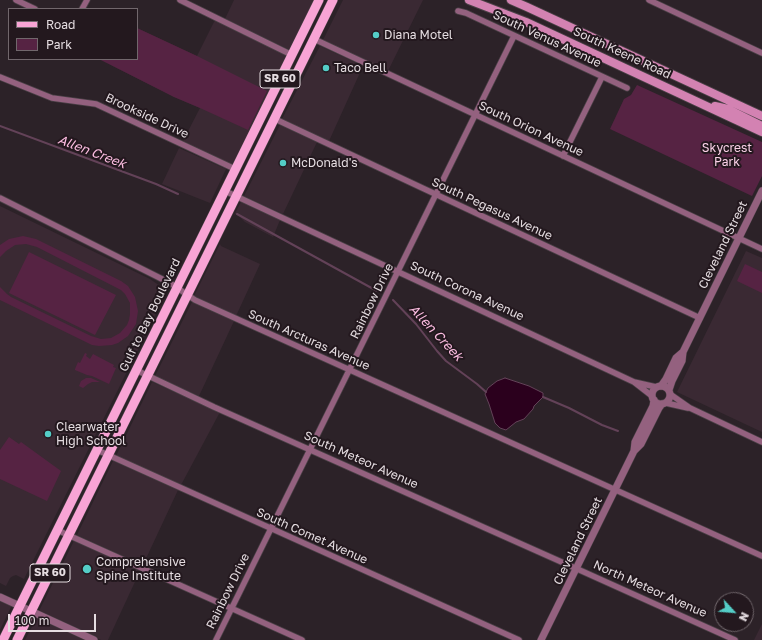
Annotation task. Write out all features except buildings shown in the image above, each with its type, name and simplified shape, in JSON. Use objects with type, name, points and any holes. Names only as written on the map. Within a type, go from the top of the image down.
[{"type":"main road","name":"Gulf to Bay Boulevard","points":[[3,640],[319,0]]},
{"type":"main road","name":"Gulf to Bay Boulevard","points":[[17,640],[333,0]]},
{"type":"main road","name":"South Keene Road","points":[[469,0],[526,22],[762,132]]},
{"type":"main road","name":"South Keene Road","points":[[512,0],[762,116]]},
{"type":"main road","points":[[698,102],[728,109],[762,126]]},
{"type":"street","points":[[16,0],[33,8]]},
{"type":"street","points":[[180,0],[292,54]]},
{"type":"street","points":[[649,0],[762,53]]},
{"type":"street","name":"South Venus Avenue","points":[[458,11],[466,13],[627,88]]},
{"type":"street","name":"Rainbow Drive","points":[[216,640],[514,36]]},
{"type":"street","name":"South Orion Avenue","points":[[314,39],[762,249]]},
{"type":"street","name":"Brookside Drive","points":[[0,77],[52,98],[96,104],[235,169]]},
{"type":"street","points":[[563,156],[602,77]]},
{"type":"street","name":"South Pegasus Avenue","points":[[275,119],[700,318]]},
{"type":"street","name":"South Corona Avenue","points":[[225,191],[634,382],[658,387]]},
{"type":"street","name":"Cleveland Street","points":[[670,392],[672,381],[682,361],[683,352],[762,191]]},
{"type":"street","name":"South Arcturas Avenue","points":[[0,198],[170,283],[195,300],[762,556]]},
{"type":"street","name":"Cleveland Street","points":[[658,387],[666,379],[676,358],[683,352]]},
{"type":"street","name":"South Meteor Avenue","points":[[136,370],[310,450],[577,568]]},
{"type":"street","name":"South Corona Avenue","points":[[634,382],[653,398]]},
{"type":"street","points":[[690,408],[664,403],[659,404],[653,398],[653,391],[658,387],[665,387],[690,408],[762,442]]},
{"type":"street","points":[[664,403],[670,399],[670,392]]},
{"type":"street","name":"Cleveland Street","points":[[634,452],[635,442],[653,406],[653,398]]},
{"type":"street","points":[[122,400],[133,406]]},
{"type":"street","name":"Cleveland Street","points":[[541,640],[634,452],[641,444],[659,408],[664,403]]},
{"type":"street","name":"South Comet Avenue","points":[[97,450],[271,530],[519,640]]},
{"type":"street","points":[[57,530],[302,640]]},
{"type":"street","name":"North Meteor Avenue","points":[[577,568],[735,640]]},
{"type":"street","points":[[0,597],[94,640]]},
{"type":"shaded area","points":[[234,0],[315,0],[290,50],[225,19]]},
{"type":"shaded area","points":[[343,0],[423,0],[388,71],[323,40]]},
{"type":"shaded area","points":[[215,20],[288,55],[232,165],[183,141],[200,108],[174,97],[101,60],[138,60],[138,28],[197,56]]},
{"type":"shaded area","points":[[320,46],[363,66],[329,141],[282,119]]},
{"type":"shaded area","points":[[280,125],[317,142],[283,214],[244,196]]},
{"type":"shaded area","points":[[179,148],[226,169],[210,203],[162,184]]},
{"type":"shaded area","points":[[241,202],[280,220],[273,237],[245,222],[236,214],[234,215]]},
{"type":"shaded area","name":"Clearwater High School","points":[[0,206],[150,279],[160,286],[166,293],[24,579],[16,575],[13,576],[10,578],[6,586],[0,583]]},
{"type":"shaded area","points":[[220,244],[221,246],[260,264],[236,316],[194,296]]},
{"type":"shaded area","points":[[746,251],[762,258],[762,432],[677,392]]},
{"type":"shaded area","points":[[192,302],[234,321],[199,396],[155,376]]},
{"type":"shaded area","points":[[505,378],[529,386],[543,393],[543,397],[524,419],[516,422],[506,430],[500,428],[495,423],[485,394],[488,388],[497,381]]},
{"type":"shaded area","points":[[152,382],[220,412],[181,485],[116,456]]},
{"type":"shaded area","points":[[113,461],[178,490],[143,565],[77,535]]},
{"type":"shaded area","points":[[74,541],[140,571],[108,640],[101,640],[39,611]]},
{"type":"shaded area","points":[[0,600],[12,605],[0,630]]},
{"type":"shaded area","points":[[37,617],[86,640],[25,640]]},
{"type":"shaded area","points":[[762,624],[762,640],[754,640]]},
{"type":"green space","points":[[138,28],[267,91],[248,130],[174,97],[101,60],[138,60]]},
{"type":"green space","name":"Skycrest Park","points":[[637,85],[762,142],[762,176],[752,196],[610,129],[624,99],[631,95]]},
{"type":"green space","points":[[23,236],[36,239],[121,281],[128,286],[135,297],[138,311],[136,324],[128,336],[112,345],[92,345],[0,300],[0,287],[11,297],[91,336],[101,339],[111,338],[120,333],[127,325],[129,320],[130,303],[121,290],[37,247],[26,244],[15,245],[0,257],[0,245],[9,239]]},
{"type":"green space","points":[[29,252],[116,295],[95,335],[9,293]]},
{"type":"green space","points":[[745,264],[762,272],[762,293],[737,281]]},
{"type":"green space","points":[[85,353],[90,359],[93,354],[114,365],[113,367],[116,368],[109,384],[75,370],[78,362],[80,363]]},
{"type":"green space","points":[[86,378],[91,378],[100,382],[92,382],[83,388],[79,386],[81,381]]},
{"type":"green space","points":[[9,437],[19,444],[21,442],[61,471],[47,501],[0,479],[0,450]]},
{"type":"waterway","name":"Allen Creek","points":[[0,126],[156,184],[178,194]]},
{"type":"waterway","name":"Allen Creek","points":[[237,214],[377,291]]},
{"type":"waterway","name":"Allen Creek","points":[[393,300],[416,324],[446,361],[486,392]]},
{"type":"waterway","name":"Allen Creek","points":[[543,397],[618,431]]},
{"type":"place","name":"Diana Motel","points":[[376,35]]},
{"type":"place","name":"Taco Bell","points":[[326,68]]},
{"type":"place","name":"McDonald's","points":[[283,163]]},
{"type":"place","name":"Clearwater High School","points":[[48,434]]},
{"type":"place","name":"Comprehensive Spine Institute","points":[[87,569]]}]
